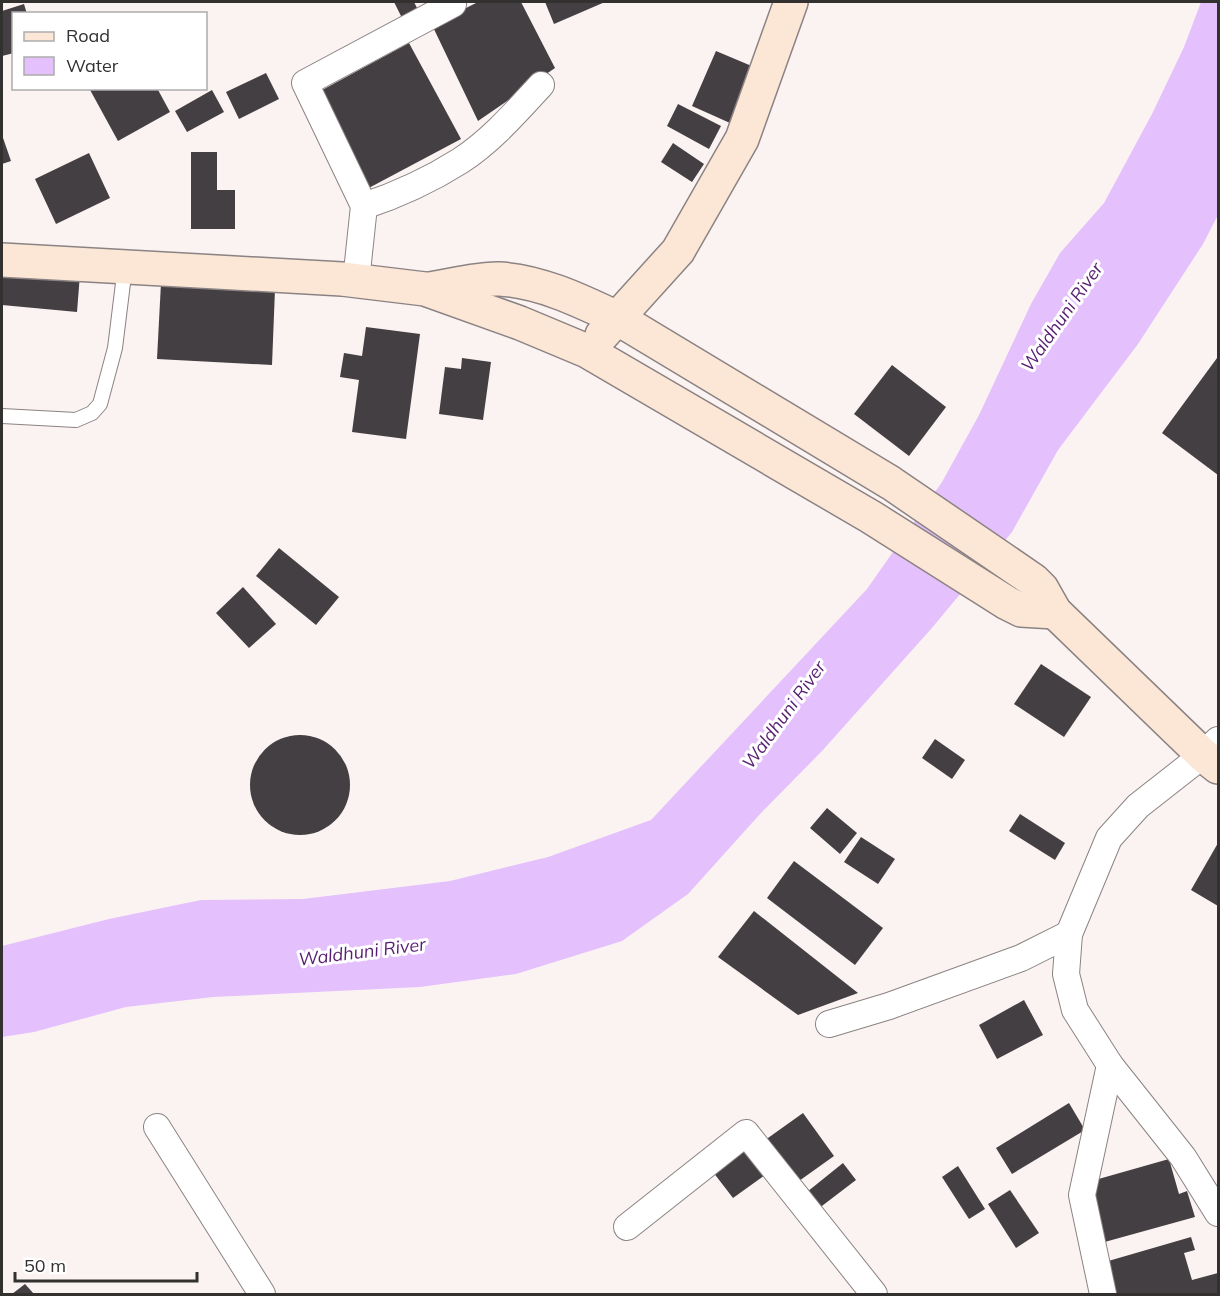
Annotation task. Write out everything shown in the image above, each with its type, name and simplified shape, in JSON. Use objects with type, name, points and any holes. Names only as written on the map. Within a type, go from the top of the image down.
[{"type":"main road","points":[[587,351],[678,251],[742,139],[791,2]]},
{"type":"main road","points":[[2,260],[356,281],[425,289],[520,323],[587,351],[871,518],[1007,603],[1021,610],[1055,612]]},
{"type":"main road","points":[[425,289],[498,279],[536,286],[575,298],[617,318],[891,483],[1022,571],[1042,589],[1055,612],[1213,754]]},
{"type":"street","points":[[356,281],[364,206],[305,83],[453,4]]},
{"type":"street","points":[[364,206],[401,193],[461,160],[500,129],[541,86]]},
{"type":"street","points":[[1213,754],[1138,806],[1109,838],[1069,934],[1066,974],[1075,1010],[1110,1065],[1183,1157],[1218,1213]]},
{"type":"street","points":[[828,1024],[889,1006],[1021,958],[1069,934]]},
{"type":"street","points":[[1103,1294],[1082,1195],[1110,1065]]},
{"type":"street","points":[[157,1127],[262,1294]]},
{"type":"street","points":[[627,1227],[746,1133],[874,1294]]},
{"type":"lane","points":[[2,416],[76,420],[92,413],[100,404],[115,348],[125,267]]},
{"type":"water","name":"Waldhuni River","points":[[1201,2],[1218,2],[1218,215],[1203,244],[1138,344],[1058,450],[1012,532],[931,629],[822,751],[761,813],[688,894],[622,941],[516,974],[420,987],[213,997],[126,1007],[34,1032],[2,1037],[2,946],[109,919],[201,900],[303,899],[450,881],[548,857],[651,820],[867,589],[942,482],[979,415],[1031,304],[1060,253],[1104,203],[1152,114],[1184,47]]},
{"type":"building","points":[[394,2],[414,2],[421,16],[405,24]]},
{"type":"building","points":[[478,2],[521,2],[555,68],[478,121],[432,25]]},
{"type":"building","points":[[545,2],[605,2],[554,24]]},
{"type":"building","points":[[24,4],[26,12],[12,12],[12,54],[2,56],[2,11]]},
{"type":"building","points":[[409,43],[461,139],[365,190],[313,95]]},
{"type":"building","points":[[716,51],[754,67],[730,123],[692,106]]},
{"type":"building","points":[[266,73],[279,99],[239,119],[226,92]]},
{"type":"building","points":[[90,90],[158,90],[170,112],[118,141]]},
{"type":"building","points":[[212,90],[224,112],[187,132],[175,111]]},
{"type":"building","points":[[678,104],[721,126],[709,149],[667,126]]},
{"type":"building","points":[[2,135],[11,161],[2,164]]},
{"type":"building","points":[[673,143],[704,164],[692,182],[661,162]]},
{"type":"building","points":[[191,152],[217,152],[217,190],[235,190],[235,229],[191,229]]},
{"type":"building","points":[[89,153],[110,198],[56,224],[35,179]]},
{"type":"building","points":[[2,266],[80,274],[77,312],[2,305]]},
{"type":"building","points":[[161,283],[275,289],[272,365],[157,359]]},
{"type":"building","points":[[366,327],[420,334],[406,439],[352,432],[359,380],[340,377],[344,353],[362,356]]},
{"type":"building","points":[[462,358],[491,362],[483,420],[439,414],[445,367],[461,369]]},
{"type":"building","points":[[1218,359],[1218,475],[1162,433]]},
{"type":"building","points":[[892,365],[946,407],[909,456],[854,414]]},
{"type":"building","points":[[279,548],[339,597],[316,625],[256,576]]},
{"type":"building","points":[[243,587],[276,624],[249,648],[216,613]]},
{"type":"building","points":[[1041,664],[1091,697],[1064,737],[1014,704]]},
{"type":"building","points":[[300,735],[328,743],[342,757],[350,785],[342,813],[328,827],[300,835],[272,827],[258,813],[250,785],[258,757],[272,743]]},
{"type":"building","points":[[935,739],[965,760],[952,779],[922,758]]},
{"type":"building","points":[[827,808],[857,833],[840,854],[810,828]]},
{"type":"building","points":[[1020,814],[1065,843],[1055,860],[1009,831]]},
{"type":"building","points":[[861,837],[895,859],[878,884],[844,862]]},
{"type":"building","points":[[1218,843],[1218,906],[1191,890]]},
{"type":"building","points":[[794,861],[883,928],[855,965],[767,898]]},
{"type":"building","points":[[754,911],[858,993],[798,1015],[718,957]]},
{"type":"building","points":[[1024,1000],[1043,1035],[997,1059],[979,1025]]},
{"type":"building","points":[[1069,1103],[1085,1130],[1012,1174],[996,1148]]},
{"type":"building","points":[[803,1113],[834,1156],[792,1186],[761,1143]]},
{"type":"building","points":[[749,1146],[768,1173],[733,1198],[713,1172]]},
{"type":"building","points":[[1169,1159],[1179,1194],[1187,1191],[1195,1217],[1101,1243],[1088,1182]]},
{"type":"building","points":[[843,1163],[856,1180],[814,1212],[802,1196]]},
{"type":"building","points":[[958,1166],[985,1209],[969,1219],[942,1177]]},
{"type":"building","points":[[1010,1190],[1039,1233],[1016,1248],[988,1204]]},
{"type":"building","points":[[1191,1237],[1195,1250],[1184,1253],[1192,1280],[1218,1273],[1218,1294],[1107,1294],[1098,1264]]},
{"type":"building","points":[[25,1284],[34,1294],[12,1294]]}]
